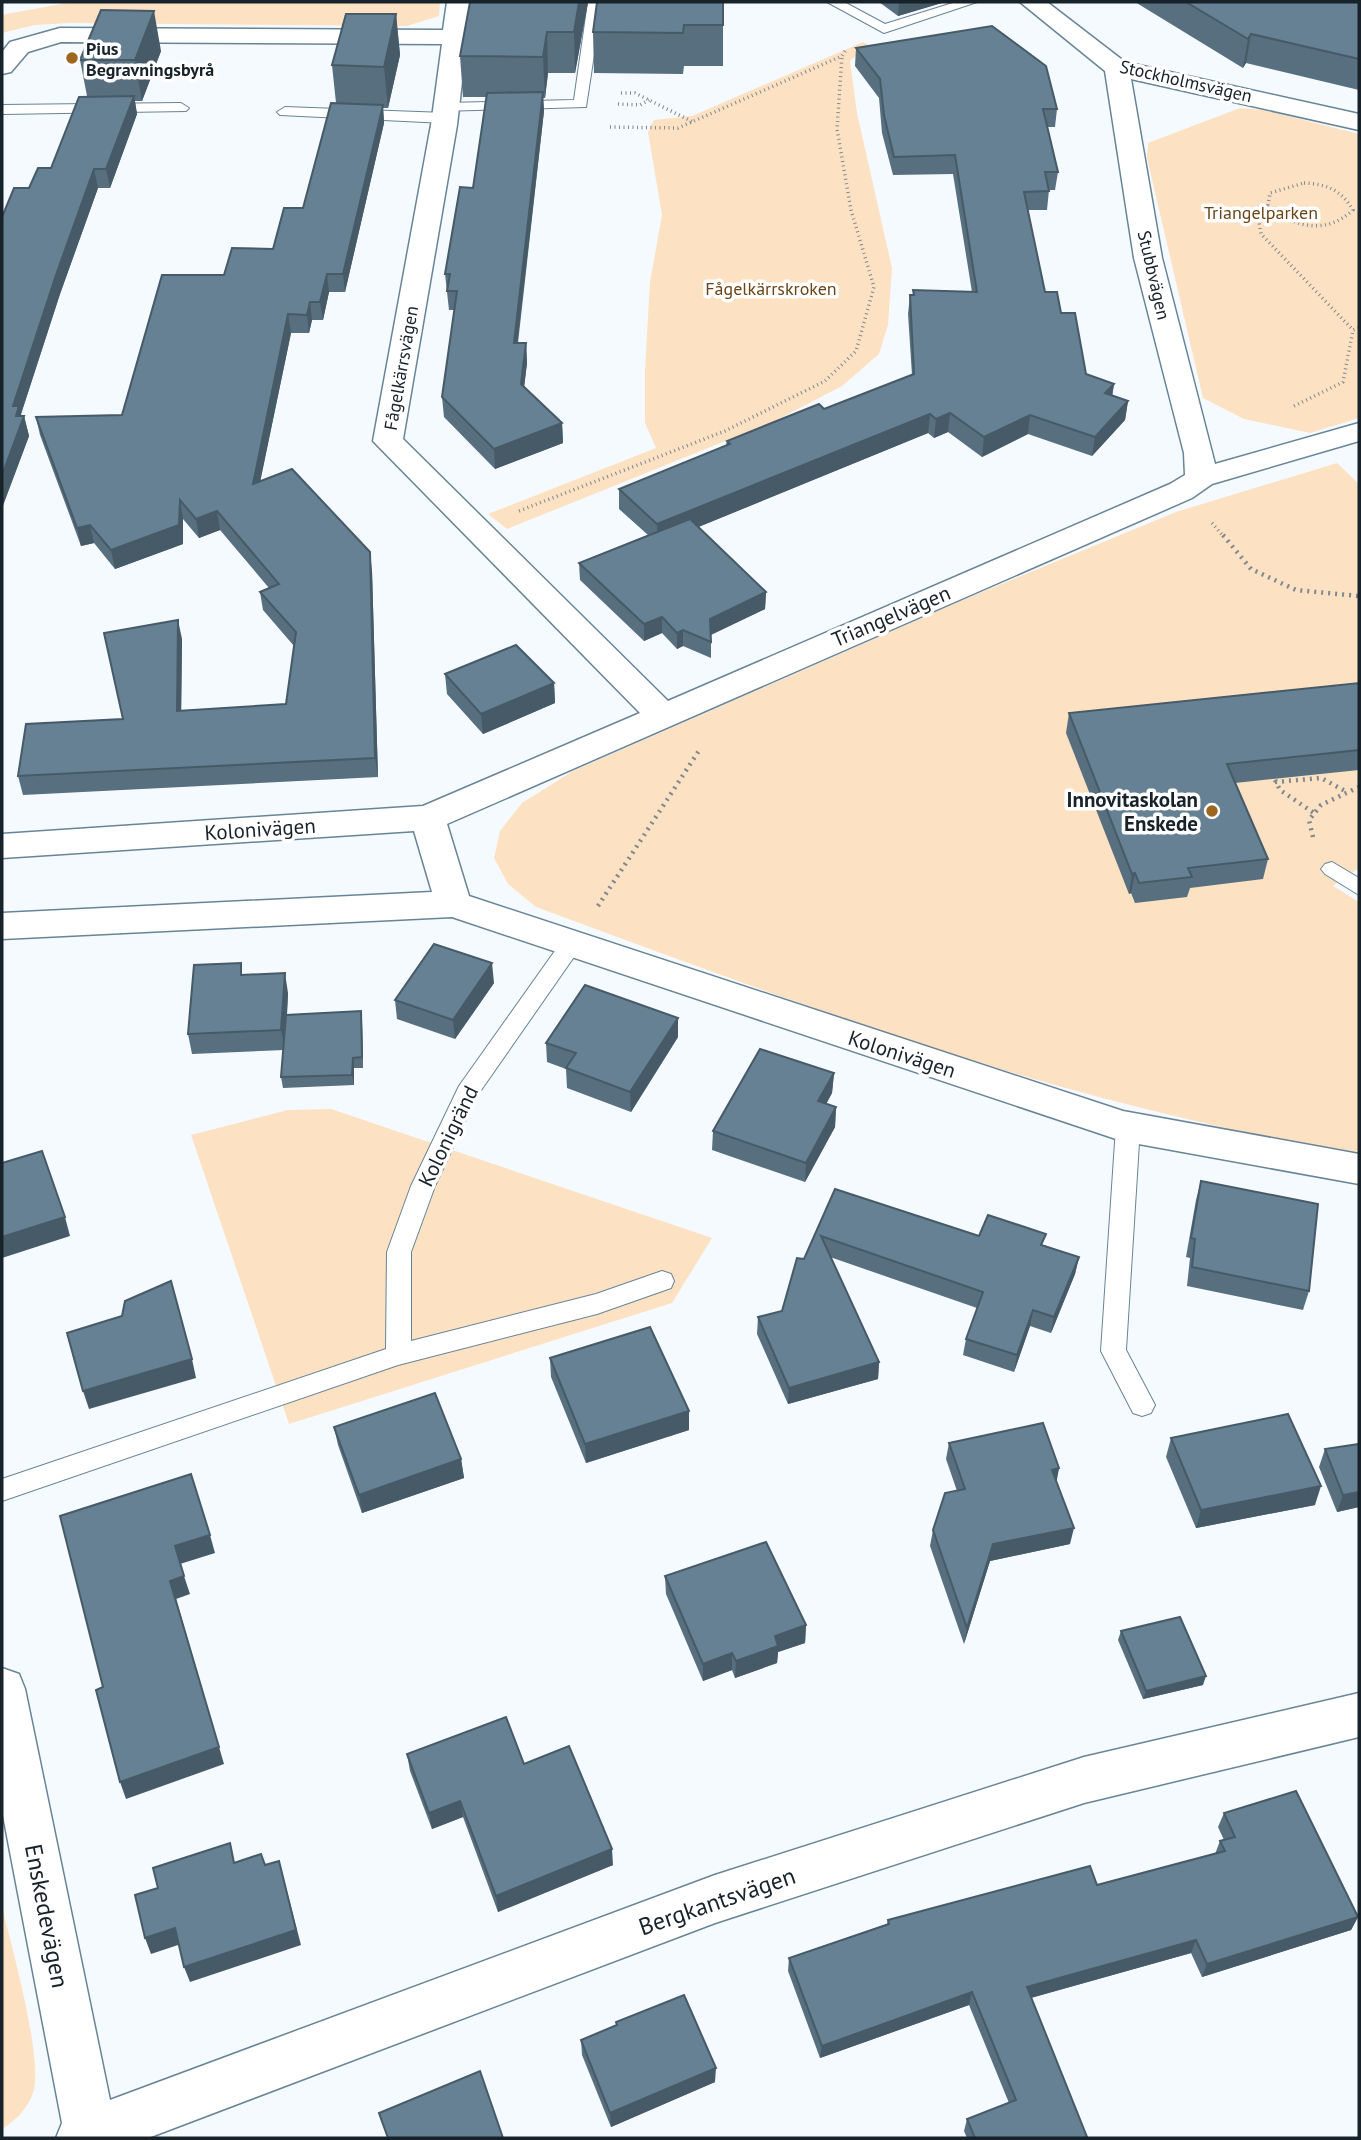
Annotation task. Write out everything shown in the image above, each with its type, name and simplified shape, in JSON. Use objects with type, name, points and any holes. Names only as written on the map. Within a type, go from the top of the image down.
[{"type":"street","name":"Fågelkärrsvägen","points":[[459,2],[445,113],[388,441],[662,715]]},
{"type":"street","name":"Stockholmsvägen","points":[[1032,2],[1117,68],[1359,122]]},
{"type":"street","points":[[5,63],[19,47],[60,35],[454,37]]},
{"type":"street","name":"Stubbvägen","points":[[1117,68],[1148,258],[1199,453],[1191,485]]},
{"type":"street","name":"Triangelvägen","points":[[428,818],[1191,485],[1359,432]]},
{"type":"street","points":[[428,818],[453,904]]},
{"type":"street","name":"Kolonivägen","points":[[2,846],[428,818]]},
{"type":"street","name":"Kolonivägen","points":[[2,926],[453,904],[1128,1127],[1359,1169]]},
{"type":"street","name":"Enskedevägen","points":[[2,1689],[86,2136]]},
{"type":"street","name":"Bergkantsvägen","points":[[86,2136],[715,1899],[1084,1780],[1359,1715]]},
{"type":"lane","points":[[285,112],[445,113],[581,104],[595,2]]},
{"type":"lane","points":[[834,2],[884,29],[970,2]]},
{"type":"lane","points":[[2,110],[181,108]]},
{"type":"lane","points":[[1332,869],[1359,888]]},
{"type":"lane","name":"Kolonigränd","points":[[398,1355],[399,1252],[422,1186],[467,1092],[572,944]]},
{"type":"lane","points":[[1128,1127],[1113,1351],[1142,1405]]},
{"type":"lane","points":[[2,1490],[398,1355],[597,1304],[663,1281]]},
{"type":"path","points":[[476,529],[725,431],[825,380],[856,351],[874,288],[851,210],[837,129],[842,56],[853,39],[884,29]]},
{"type":"path","points":[[598,127],[678,128],[842,56]]},
{"type":"path","points":[[650,99],[640,105],[628,106],[617,104],[615,98],[617,93],[635,93],[650,99],[693,122]]},
{"type":"path","points":[[1268,205],[1279,217],[1300,225],[1325,226],[1345,220],[1353,209],[1348,197],[1331,187],[1307,182],[1285,184],[1270,193],[1268,205],[1258,216],[1261,234],[1353,330]]},
{"type":"path","points":[[1353,330],[1359,328]]},
{"type":"path","points":[[1283,411],[1343,382],[1353,330]]},
{"type":"path","points":[[1191,485],[1251,569],[1296,590],[1359,596]]},
{"type":"path","points":[[572,944],[701,747]]},
{"type":"path","points":[[1314,813],[1280,790],[1275,780],[1321,778],[1347,792]]},
{"type":"path","points":[[1332,869],[1315,844],[1309,820],[1321,805],[1359,787]]},
{"type":"green space","points":[[72,2],[440,2],[439,16],[407,26],[69,23],[35,25],[2,33],[2,16],[6,14]]},
{"type":"green space","name":"Fågelkärrskroken","points":[[863,42],[868,45],[850,61],[857,113],[892,268],[888,325],[879,354],[842,386],[773,422],[507,529],[488,514],[656,448],[645,423],[650,282],[662,215],[648,132],[654,120],[692,116]]},
{"type":"green space","name":"Triangelparken","points":[[1240,108],[1264,110],[1359,134],[1359,418],[1310,433],[1244,419],[1203,398],[1147,158],[1148,143]]},
{"type":"green space","points":[[1337,463],[1359,484],[1359,868],[1333,886],[1359,902],[1359,1152],[1249,1133],[1100,1097],[856,1023],[536,907],[508,884],[494,858],[500,831],[522,803],[573,771],[963,600],[1176,512]]},
{"type":"green space","points":[[331,1109],[712,1238],[672,1303],[289,1424],[191,1135],[288,1110]]},
{"type":"green space","points":[[2,1906],[30,2029],[35,2077],[28,2104],[2,2129]]},
{"type":"building","points":[[470,2],[579,2],[574,32],[547,32],[543,57],[460,56]]},
{"type":"building","points":[[597,2],[723,2],[723,25],[684,25],[683,33],[593,32]]},
{"type":"building","points":[[1186,2],[1359,2],[1359,59],[1251,34],[1248,39]]},
{"type":"building","points":[[101,10],[154,11],[135,60],[80,60]]},
{"type":"building","points":[[346,14],[396,14],[384,67],[332,65]]},
{"type":"building","points":[[992,26],[1046,66],[1057,109],[1043,109],[1058,172],[1045,172],[1049,191],[1024,192],[1045,292],[1057,292],[1061,313],[1075,313],[1086,374],[1114,384],[1105,393],[1128,401],[1095,437],[1030,415],[984,437],[950,413],[936,419],[930,414],[657,524],[619,489],[819,404],[824,409],[914,374],[910,295],[914,295],[913,290],[977,292],[955,155],[894,157],[884,115],[880,79],[856,48]]},
{"type":"building","points":[[543,92],[514,343],[526,343],[521,384],[562,423],[494,449],[442,397],[457,291],[447,291],[450,274],[445,274],[460,187],[473,188],[487,93]]},
{"type":"building","points":[[134,96],[106,169],[94,169],[56,275],[13,406],[19,406],[16,416],[24,416],[2,475],[2,217],[14,188],[29,188],[38,168],[51,168],[79,97]]},
{"type":"building","points":[[331,103],[383,105],[343,274],[327,274],[320,302],[310,302],[307,315],[288,314],[253,484],[292,469],[370,552],[375,758],[18,776],[26,724],[123,719],[104,633],[178,620],[177,711],[286,704],[296,632],[260,592],[279,584],[217,511],[196,519],[180,500],[179,525],[111,550],[90,525],[77,528],[36,417],[122,415],[162,275],[224,275],[232,248],[273,249],[284,208],[303,208]]},
{"type":"building","points":[[690,519],[766,592],[710,619],[711,642],[683,630],[677,633],[662,617],[644,624],[579,563]]},
{"type":"building","points":[[516,645],[554,683],[481,714],[445,674]]},
{"type":"building","points":[[1359,683],[1359,750],[1227,764],[1268,859],[1188,868],[1192,877],[1139,883],[1135,873],[1132,874],[1069,713]]},
{"type":"building","points":[[434,944],[492,963],[453,1020],[395,1000]]},
{"type":"building","points":[[241,963],[241,975],[285,973],[281,1030],[188,1034],[194,965]]},
{"type":"building","points":[[585,985],[678,1018],[630,1092],[566,1068],[576,1053],[546,1043]]},
{"type":"building","points":[[361,1011],[362,1057],[353,1058],[352,1075],[281,1077],[286,1015]]},
{"type":"building","points":[[760,1049],[834,1073],[818,1101],[836,1107],[806,1163],[713,1131]]},
{"type":"building","points":[[42,1151],[65,1217],[2,1237],[2,1163]]},
{"type":"building","points":[[1201,1181],[1318,1204],[1309,1291],[1192,1267],[1195,1239],[1191,1238]]},
{"type":"building","points":[[835,1189],[979,1236],[988,1215],[1046,1234],[1041,1245],[1079,1257],[1054,1317],[1033,1310],[1017,1355],[966,1339],[983,1292],[821,1236],[879,1362],[789,1388],[758,1317],[782,1311],[797,1258],[804,1259]]},
{"type":"building","points":[[171,1281],[192,1359],[83,1391],[67,1333],[122,1316],[125,1301]]},
{"type":"building","points":[[650,1327],[689,1411],[585,1444],[550,1358]]},
{"type":"building","points":[[435,1393],[461,1459],[359,1495],[334,1427]]},
{"type":"building","points":[[1288,1414],[1321,1486],[1201,1510],[1171,1438]]},
{"type":"building","points":[[1043,1423],[1059,1468],[1052,1470],[1074,1528],[993,1544],[967,1628],[933,1530],[945,1493],[965,1489],[949,1443]]},
{"type":"building","points":[[1359,1444],[1359,1492],[1343,1495],[1325,1449]]},
{"type":"building","points":[[191,1474],[210,1535],[175,1546],[184,1576],[170,1581],[219,1747],[120,1782],[96,1690],[103,1687],[60,1516]]},
{"type":"building","points":[[766,1542],[806,1625],[775,1636],[778,1646],[736,1661],[732,1653],[703,1664],[665,1576]]},
{"type":"building","points":[[1180,1617],[1206,1676],[1146,1691],[1121,1631]]},
{"type":"building","points":[[506,1717],[524,1764],[569,1746],[612,1849],[496,1896],[460,1801],[429,1813],[407,1754]]},
{"type":"building","points":[[1296,1791],[1358,1917],[1207,1964],[1196,1940],[1027,1987],[1087,2137],[975,2138],[967,2119],[1016,2100],[972,1992],[822,2046],[789,1958],[889,1924],[888,1920],[1090,1866],[1097,1885],[1225,1851],[1220,1841],[1235,1837],[1224,1813]]},
{"type":"building","points":[[230,1843],[234,1863],[261,1854],[265,1865],[279,1861],[296,1930],[184,1967],[175,1928],[145,1938],[135,1895],[158,1888],[153,1868]]},
{"type":"building","points":[[684,1995],[716,2068],[610,2113],[581,2040],[617,2025],[616,2022]]},
{"type":"building","points":[[480,2071],[503,2138],[388,2138],[379,2113]]},
{"type":"place","name":"Pius Begravningsbyrå","points":[[72,58]]},
{"type":"place","name":"Innovitaskolan Enskede","points":[[1212,811]]}]
